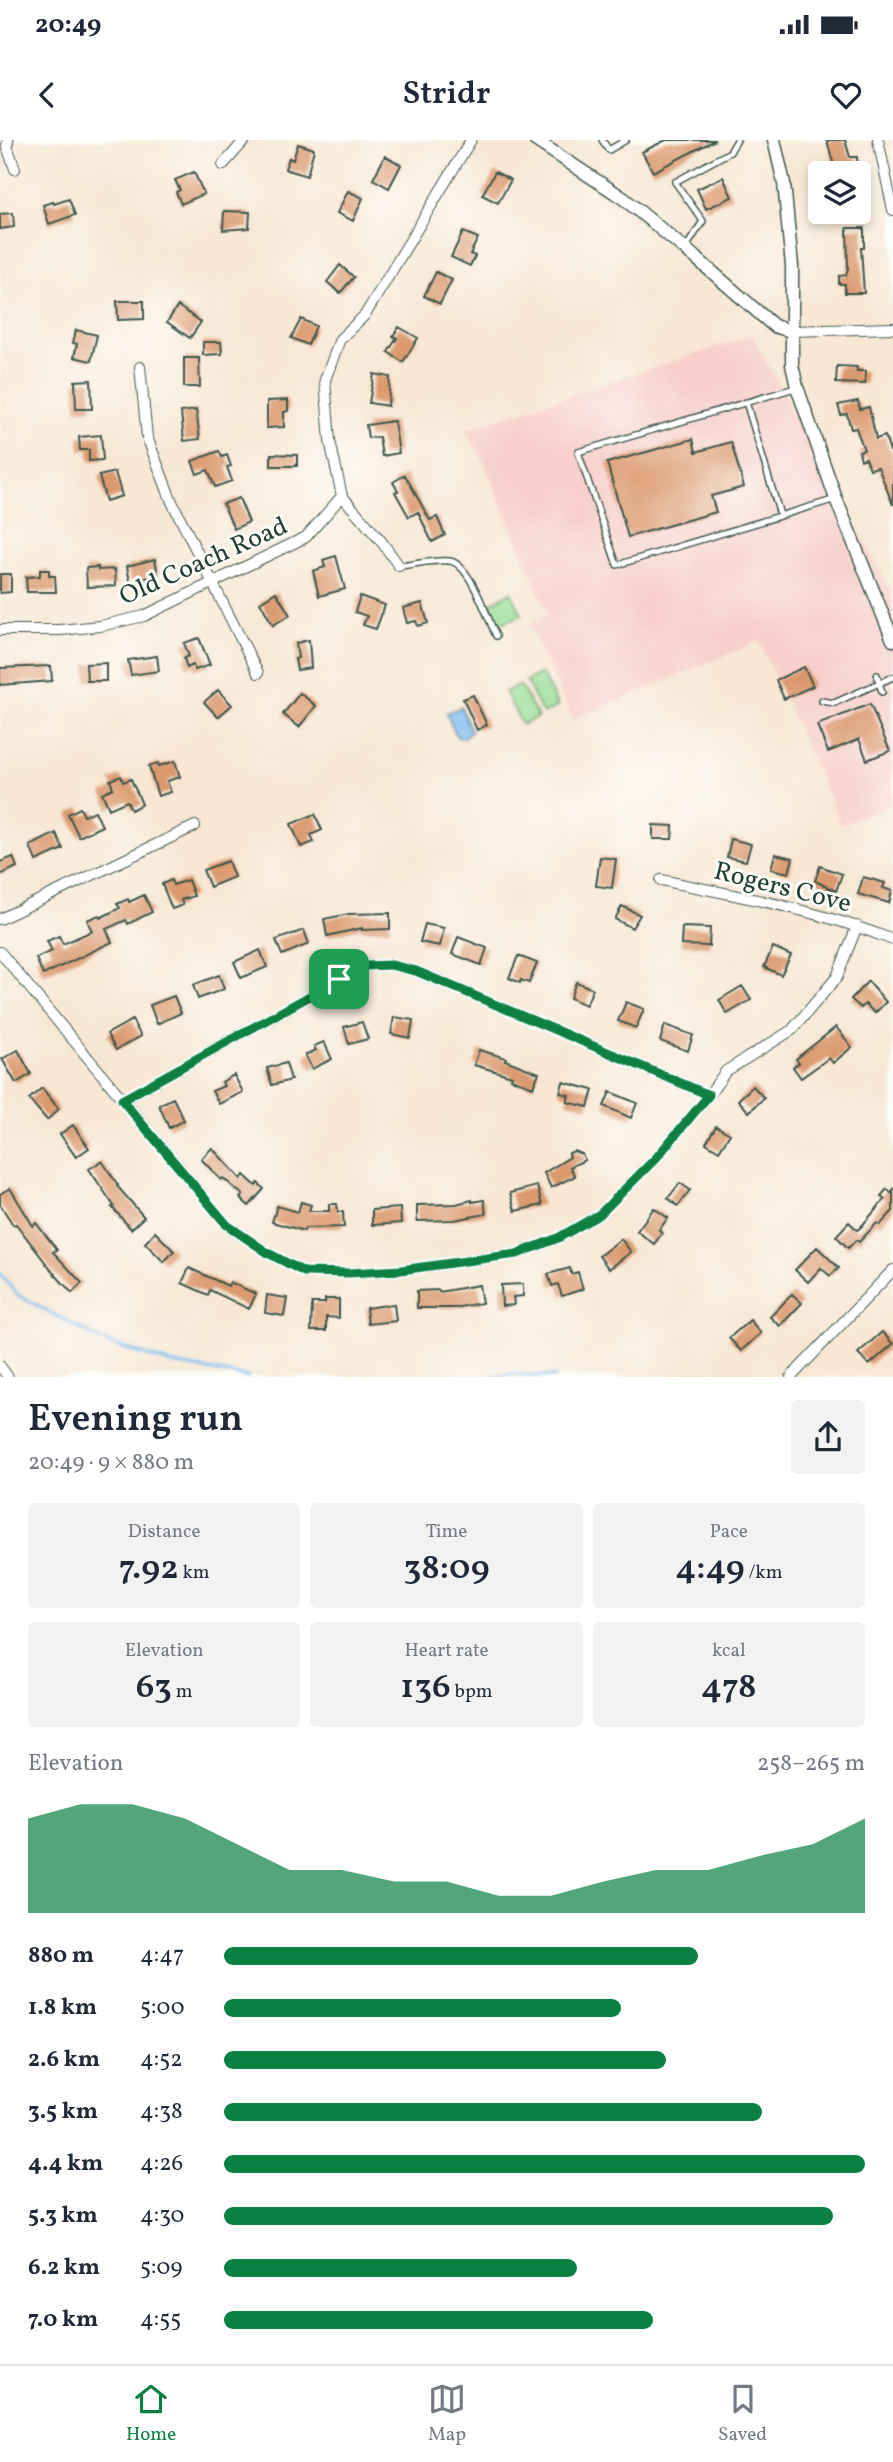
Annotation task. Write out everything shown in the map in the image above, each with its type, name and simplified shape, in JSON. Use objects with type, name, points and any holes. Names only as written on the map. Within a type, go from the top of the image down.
[{"type":"street","points":[[8,140],[7,146],[15,169]]},
{"type":"street","points":[[223,164],[245,140]]},
{"type":"street","points":[[399,566],[342,496],[330,441],[325,380],[340,339],[365,315],[471,140]]},
{"type":"street","points":[[535,140],[623,198],[774,326],[791,331],[893,328]]},
{"type":"street","points":[[774,140],[784,183],[792,266],[792,365],[797,387],[836,499],[893,640]]},
{"type":"street","points":[[878,140],[893,210]]},
{"type":"street","points":[[140,367],[147,437],[172,502],[258,673]]},
{"type":"street","name":"Old Coach Road","points":[[0,630],[60,630],[100,626],[144,616],[306,537],[342,496]]},
{"type":"street","points":[[0,919],[195,826]]},
{"type":"street","name":"Rogers Cove","points":[[661,880],[793,908],[858,926],[893,940]]},
{"type":"street","points":[[0,952],[227,1225],[268,1253],[304,1272],[349,1273],[401,1270],[517,1254],[558,1238],[600,1214],[656,1158],[726,1071],[792,1030],[837,977],[858,926]]},
{"type":"street","points":[[122,1100],[364,966],[391,965],[416,971],[709,1095]]},
{"type":"street","points":[[792,1377],[893,1270]]},
{"type":"street","points":[[0,1366],[8,1377]]},
{"type":"lane","points":[[602,140],[609,150],[626,140]]},
{"type":"lane","points":[[685,249],[704,220],[675,182],[730,152],[737,140]]},
{"type":"lane","points":[[797,387],[578,452],[617,565],[836,499]]},
{"type":"lane","points":[[746,402],[780,516]]},
{"type":"lane","points":[[399,566],[450,561],[458,565],[474,586],[496,636]]},
{"type":"lane","points":[[877,674],[882,692]]},
{"type":"lane","points":[[822,701],[834,703],[893,677]]},
{"type":"shaded area","points":[[752,335],[882,573],[893,599],[893,804],[841,825],[759,641],[573,720],[529,625],[548,614],[483,460],[466,430]]},
{"type":"green space","points":[[511,592],[522,615],[499,624],[490,604]]},
{"type":"green space","points":[[541,673],[558,706],[543,714],[526,681]]},
{"type":"green space","points":[[520,685],[538,717],[522,725],[505,692]]},
{"type":"water","points":[[461,707],[471,731],[463,738],[457,737],[446,713]]},
{"type":"building","points":[[666,140],[715,140],[653,172],[642,152]]},
{"type":"building","points":[[827,140],[845,140],[850,157],[857,157],[857,161],[833,161]]},
{"type":"building","points":[[298,144],[314,149],[307,176],[285,169],[289,158],[293,160]]},
{"type":"building","points":[[385,156],[401,165],[389,188],[373,179]]},
{"type":"building","points":[[194,172],[204,194],[181,204],[176,192],[180,190],[175,180]]},
{"type":"building","points":[[495,172],[511,180],[498,203],[482,195]]},
{"type":"building","points":[[723,177],[732,197],[706,209],[697,189]]},
{"type":"building","points":[[348,191],[363,198],[353,221],[337,213]]},
{"type":"building","points":[[69,199],[75,215],[49,224],[43,205]]},
{"type":"building","points":[[224,211],[250,212],[249,228],[223,230]]},
{"type":"building","points":[[13,213],[14,227],[0,229],[0,214]]},
{"type":"building","points":[[847,228],[864,228],[864,248],[861,248],[864,293],[845,293],[845,284],[839,284],[839,276],[846,275],[848,268]]},
{"type":"building","points":[[463,232],[478,238],[470,254],[475,256],[470,266],[451,257]]},
{"type":"building","points":[[340,265],[354,277],[340,293],[327,282]]},
{"type":"building","points":[[436,272],[452,280],[440,304],[424,296]]},
{"type":"building","points":[[117,301],[144,301],[144,319],[118,320]]},
{"type":"building","points":[[178,306],[201,322],[190,338],[167,322]]},
{"type":"building","points":[[301,319],[316,326],[308,345],[291,338]]},
{"type":"building","points":[[399,327],[418,338],[403,362],[388,352],[397,338],[393,336]]},
{"type":"building","points":[[76,330],[97,335],[91,361],[74,357]]},
{"type":"building","points":[[203,342],[221,342],[222,354],[203,355]]},
{"type":"building","points":[[184,358],[199,358],[200,387],[184,387]]},
{"type":"building","points":[[837,366],[857,367],[857,371],[866,371],[865,384],[836,383]]},
{"type":"building","points":[[374,374],[390,377],[388,406],[369,403]]},
{"type":"building","points":[[91,380],[92,409],[76,409],[75,381]]},
{"type":"building","points":[[288,400],[288,411],[284,412],[284,427],[267,428],[267,401]]},
{"type":"building","points":[[858,401],[860,409],[869,407],[876,439],[885,436],[890,451],[893,450],[893,505],[878,467],[870,469],[866,458],[861,460],[859,451],[864,450],[856,428],[851,429],[847,414],[841,415],[838,405]]},
{"type":"building","points":[[196,410],[200,439],[184,441],[181,412]]},
{"type":"building","points":[[394,421],[399,453],[382,456],[379,437],[368,438],[366,425]]},
{"type":"building","points":[[101,435],[103,460],[89,461],[89,450],[80,450],[79,437]]},
{"type":"building","points":[[693,439],[696,452],[731,442],[744,487],[711,496],[716,512],[628,537],[607,463]]},
{"type":"building","points":[[219,451],[222,457],[227,455],[231,466],[227,467],[232,481],[215,487],[208,470],[197,474],[192,461]]},
{"type":"building","points":[[271,454],[297,455],[297,466],[271,466]]},
{"type":"building","points":[[115,472],[122,496],[106,501],[99,476]]},
{"type":"building","points":[[405,475],[430,520],[437,517],[445,535],[432,542],[418,512],[409,517],[395,492],[398,491],[393,482]]},
{"type":"building","points":[[239,498],[249,522],[234,529],[223,504]]},
{"type":"building","points":[[336,556],[345,589],[319,596],[313,571],[325,567],[323,560]]},
{"type":"building","points":[[155,559],[158,575],[130,582],[127,566]]},
{"type":"building","points":[[98,567],[98,570],[115,569],[116,586],[87,587],[86,568]]},
{"type":"building","points":[[40,570],[49,570],[49,576],[55,576],[56,592],[27,592],[26,577],[40,576]]},
{"type":"building","points":[[0,574],[11,574],[11,592],[0,593]]},
{"type":"building","points":[[276,592],[290,615],[273,625],[260,602]]},
{"type":"building","points":[[360,596],[385,605],[376,629],[363,625],[367,616],[355,612]]},
{"type":"building","points":[[422,603],[428,623],[418,626],[416,621],[407,623],[403,608]]},
{"type":"building","points":[[199,638],[210,665],[195,670],[193,665],[187,668],[184,658],[189,656],[184,643]]},
{"type":"building","points":[[309,640],[311,668],[297,670],[296,643]]},
{"type":"building","points":[[157,656],[159,671],[131,675],[128,660]]},
{"type":"building","points":[[106,663],[106,681],[87,681],[86,664]]},
{"type":"building","points":[[51,666],[52,681],[0,685],[0,668]]},
{"type":"building","points":[[804,667],[813,686],[784,699],[776,680]]},
{"type":"building","points":[[218,690],[232,705],[218,717],[204,702]]},
{"type":"building","points":[[300,693],[316,706],[299,727],[283,714]]},
{"type":"building","points":[[473,695],[487,725],[477,730],[463,699]]},
{"type":"building","points":[[870,704],[890,751],[867,760],[859,739],[828,752],[817,725]]},
{"type":"building","points":[[175,761],[180,777],[167,781],[171,792],[158,796],[149,766]]},
{"type":"building","points":[[121,776],[123,782],[131,779],[142,804],[131,810],[127,801],[109,809],[102,793],[113,788],[110,780]]},
{"type":"building","points":[[80,808],[84,816],[95,811],[102,826],[79,837],[68,814]]},
{"type":"building","points":[[315,814],[322,830],[311,835],[314,842],[301,847],[291,824]]},
{"type":"building","points":[[653,825],[673,826],[672,839],[653,839]]},
{"type":"building","points":[[56,833],[63,849],[36,861],[30,846]]},
{"type":"building","points":[[731,839],[751,844],[746,861],[727,857]]},
{"type":"building","points":[[775,854],[793,858],[789,873],[771,869]]},
{"type":"building","points":[[13,857],[17,867],[0,875],[0,862]]},
{"type":"building","points":[[600,857],[616,859],[612,888],[596,886]]},
{"type":"building","points":[[228,861],[234,877],[210,887],[203,870]]},
{"type":"building","points":[[820,866],[842,874],[836,891],[815,881]]},
{"type":"building","points":[[863,877],[885,883],[883,888],[892,891],[889,903],[858,894]]},
{"type":"building","points":[[171,880],[173,885],[188,880],[194,896],[181,900],[183,905],[172,909],[162,884]]},
{"type":"building","points":[[144,895],[152,912],[128,924],[126,920],[106,929],[112,942],[43,975],[36,958],[52,951],[47,941],[59,936],[63,944],[92,931],[87,920],[99,915],[100,918],[120,908],[117,904]]},
{"type":"building","points":[[622,906],[640,915],[632,928],[615,919]]},
{"type":"building","points":[[390,913],[390,929],[362,928],[327,936],[324,919],[349,914]]},
{"type":"building","points":[[425,924],[444,928],[440,946],[420,942]]},
{"type":"building","points":[[682,927],[710,928],[709,946],[681,945]]},
{"type":"building","points":[[304,930],[309,944],[282,955],[276,940]]},
{"type":"building","points":[[458,937],[487,948],[481,965],[452,954]]},
{"type":"building","points":[[773,947],[791,955],[781,975],[764,967]]},
{"type":"building","points":[[260,950],[267,967],[241,978],[234,962]]},
{"type":"building","points":[[518,956],[537,963],[529,983],[521,980],[520,983],[509,978]]},
{"type":"building","points":[[219,975],[224,989],[198,999],[193,985]]},
{"type":"building","points":[[868,981],[886,1002],[875,1013],[865,1004],[861,1008],[851,999]]},
{"type":"building","points":[[576,982],[593,989],[586,1005],[570,998]]},
{"type":"building","points":[[742,986],[751,1000],[727,1014],[719,1000]]},
{"type":"building","points":[[174,996],[181,1013],[157,1024],[150,1005]]},
{"type":"building","points":[[626,1002],[644,1009],[636,1028],[618,1021]]},
{"type":"building","points":[[394,1017],[413,1020],[410,1038],[391,1034]]},
{"type":"building","points":[[132,1020],[141,1036],[116,1050],[107,1034]]},
{"type":"building","points":[[362,1022],[368,1039],[349,1044],[344,1027]]},
{"type":"building","points":[[665,1025],[693,1035],[688,1051],[660,1041]]},
{"type":"building","points":[[836,1027],[852,1047],[833,1063],[829,1058],[801,1078],[793,1067],[799,1063],[796,1059]]},
{"type":"building","points":[[324,1042],[332,1059],[312,1069],[305,1055],[316,1050],[314,1046]]},
{"type":"building","points":[[18,1050],[31,1074],[16,1083],[2,1059]]},
{"type":"building","points":[[479,1050],[506,1058],[505,1060],[539,1073],[533,1087],[511,1079],[512,1076],[474,1065]]},
{"type":"building","points":[[286,1063],[291,1080],[272,1085],[267,1068]]},
{"type":"building","points":[[234,1075],[243,1092],[219,1104],[212,1091],[224,1086],[222,1082]]},
{"type":"building","points":[[563,1082],[593,1090],[588,1107],[567,1102],[569,1095],[560,1093]]},
{"type":"building","points":[[753,1086],[764,1098],[749,1112],[738,1100]]},
{"type":"building","points":[[42,1088],[59,1109],[47,1120],[29,1099]]},
{"type":"building","points":[[610,1092],[637,1103],[631,1118],[604,1106]]},
{"type":"building","points":[[173,1098],[184,1120],[169,1128],[159,1105]]},
{"type":"building","points":[[73,1125],[89,1148],[76,1157],[60,1134]]},
{"type":"building","points":[[716,1126],[730,1134],[719,1151],[706,1143]]},
{"type":"building","points":[[212,1148],[241,1179],[244,1175],[256,1186],[258,1183],[264,1189],[249,1206],[240,1198],[243,1195],[223,1178],[221,1180],[201,1159]]},
{"type":"building","points":[[574,1151],[582,1154],[585,1160],[570,1167],[575,1176],[551,1188],[544,1173],[570,1157],[569,1153]]},
{"type":"building","points":[[102,1161],[117,1186],[144,1217],[131,1229],[112,1207],[114,1206],[89,1169]]},
{"type":"building","points":[[680,1183],[690,1190],[678,1206],[668,1198]]},
{"type":"building","points":[[537,1186],[542,1205],[515,1211],[510,1193]]},
{"type":"building","points":[[10,1188],[33,1226],[36,1223],[57,1250],[53,1252],[82,1283],[72,1293],[16,1224],[13,1225],[0,1204],[0,1194]]},
{"type":"building","points":[[887,1189],[891,1193],[893,1190],[893,1211],[880,1225],[877,1223],[859,1242],[856,1240],[848,1248],[836,1236],[849,1222],[857,1230],[860,1228],[885,1199],[881,1196]]},
{"type":"building","points":[[484,1200],[486,1214],[454,1220],[417,1221],[417,1205],[456,1204]]},
{"type":"building","points":[[301,1202],[311,1205],[309,1211],[329,1211],[329,1204],[337,1204],[338,1212],[343,1212],[344,1227],[305,1228],[304,1231],[272,1222],[277,1206],[298,1212]]},
{"type":"building","points":[[400,1208],[401,1223],[372,1225],[372,1210]]},
{"type":"building","points":[[654,1208],[668,1218],[659,1230],[662,1233],[654,1244],[637,1231]]},
{"type":"building","points":[[155,1232],[174,1251],[164,1262],[145,1243]]},
{"type":"building","points":[[621,1239],[631,1252],[609,1269],[599,1256]]},
{"type":"building","points":[[817,1247],[839,1268],[830,1276],[821,1268],[808,1282],[795,1270]]},
{"type":"building","points":[[189,1268],[228,1286],[230,1282],[256,1294],[249,1309],[210,1290],[208,1295],[182,1283]]},
{"type":"building","points":[[570,1268],[571,1274],[578,1272],[583,1289],[562,1296],[558,1284],[552,1286],[548,1274]]},
{"type":"building","points":[[523,1284],[523,1296],[513,1297],[514,1305],[502,1306],[501,1285]]},
{"type":"building","points":[[479,1285],[482,1303],[454,1308],[417,1308],[417,1291],[439,1292]]},
{"type":"building","points":[[792,1294],[802,1303],[780,1326],[770,1317]]},
{"type":"building","points":[[267,1295],[287,1298],[284,1316],[265,1313]]},
{"type":"building","points":[[325,1299],[339,1299],[339,1318],[326,1317],[326,1331],[311,1331],[312,1303],[325,1303]]},
{"type":"building","points":[[394,1304],[396,1321],[368,1324],[366,1308]]},
{"type":"building","points":[[750,1320],[761,1333],[741,1351],[729,1338]]},
{"type":"building","points":[[882,1332],[893,1344],[869,1365],[858,1353]]},
{"type":"waterway","points":[[0,1274],[18,1295],[105,1342],[173,1364],[248,1377]]},
{"type":"waterway","points":[[493,1377],[511,1374],[556,1377]]},
{"type":"route","points":[[391,965],[416,971],[709,1095],[656,1158],[600,1214],[558,1238],[517,1254],[401,1270],[304,1272],[268,1253],[227,1225],[122,1100],[339,979],[364,966],[391,965]]}]
